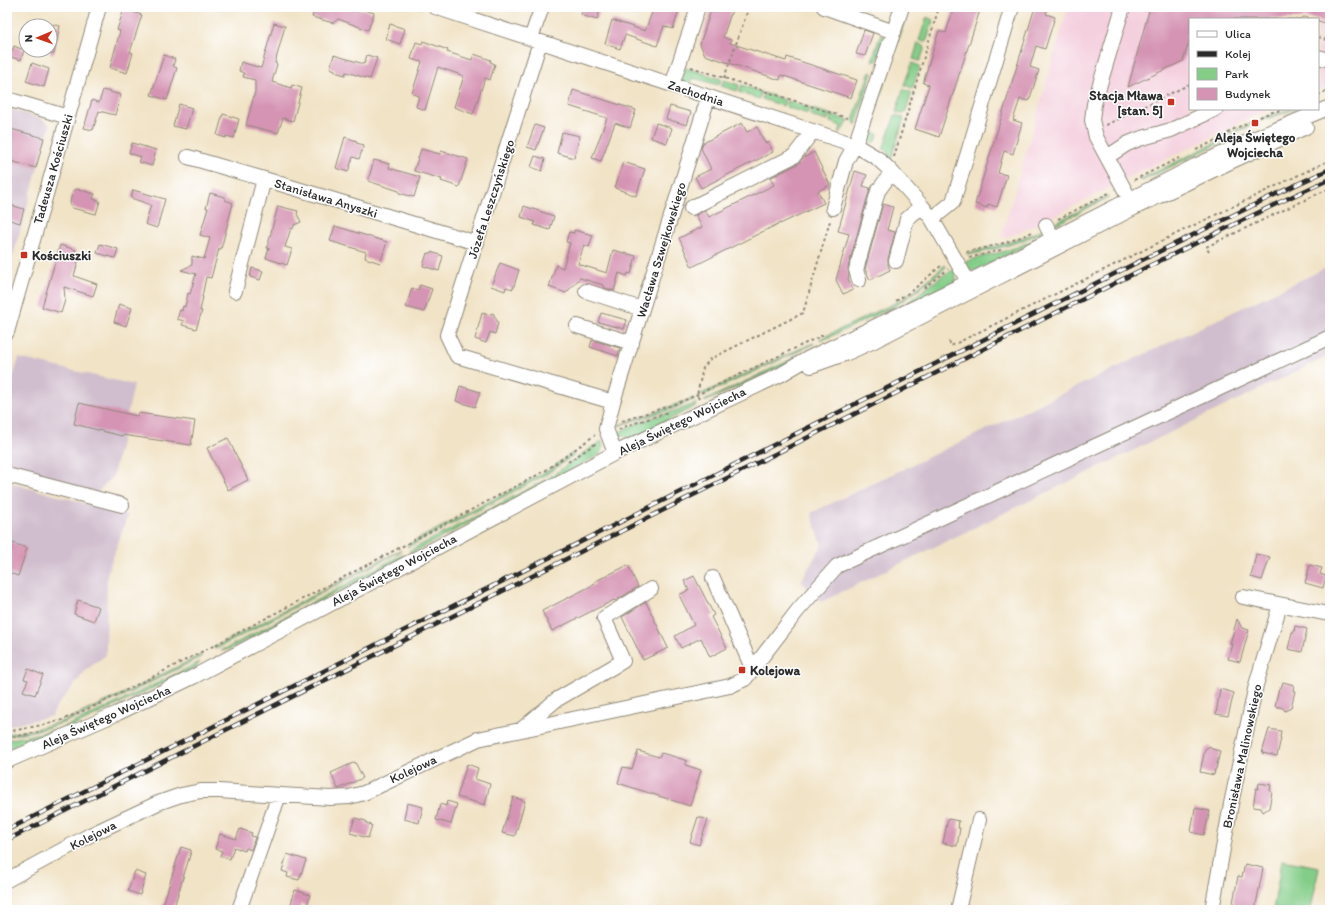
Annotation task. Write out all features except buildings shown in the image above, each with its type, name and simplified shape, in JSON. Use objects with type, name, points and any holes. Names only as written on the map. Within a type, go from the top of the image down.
[{"type":"street","name":"Tadeusza Kościuszki","points":[[7,332],[99,7]]},
{"type":"street","name":"Zachodnia","points":[[435,7],[708,98],[855,145],[877,158],[891,171],[922,206],[932,219],[970,286]]},
{"type":"street","name":"Józefa Leszczyńskiego","points":[[542,7],[536,40],[477,244],[447,335],[457,356],[613,402]]},
{"type":"street","points":[[672,85],[698,7]]},
{"type":"street","points":[[824,7],[894,32]]},
{"type":"street","points":[[833,208],[846,161],[855,145],[902,7]]},
{"type":"street","points":[[932,219],[954,202],[1012,7]]},
{"type":"street","points":[[1122,7],[1094,104],[1092,120],[1094,131],[1132,203]]},
{"type":"street","points":[[1319,57],[1330,60]]},
{"type":"street","points":[[7,98],[68,117]]},
{"type":"street","name":"Wacława Szwejkowskiego","points":[[615,453],[606,429],[613,402],[708,98]]},
{"type":"street","name":"Aleja Świętego Wojciecha","points":[[7,761],[118,713],[193,677],[615,453],[780,375],[809,358],[970,286],[1132,203],[1222,153],[1330,107]]},
{"type":"street","points":[[1107,156],[1127,144],[1181,126],[1214,110]]},
{"type":"street","name":"Aleja Świętego Wojciecha","points":[[1132,203],[1330,117]]},
{"type":"street","points":[[691,208],[794,156],[813,131]]},
{"type":"street","points":[[188,157],[264,179]]},
{"type":"street","points":[[859,280],[856,270],[878,191],[891,171]]},
{"type":"street","name":"Stanisława Anyszki","points":[[235,291],[264,179],[477,244]]},
{"type":"street","points":[[896,261],[907,219],[922,206]]},
{"type":"street","points":[[1046,225],[1055,242]]},
{"type":"street","points":[[586,291],[642,309]]},
{"type":"street","points":[[577,326],[632,343]]},
{"type":"street","name":"Kolejowa","points":[[7,880],[92,834],[158,803],[181,795],[201,791],[213,791],[330,798],[349,797],[364,793],[478,739],[730,686],[745,679],[798,610],[837,566],[1330,337]]},
{"type":"street","points":[[7,475],[122,505]]},
{"type":"street","points":[[713,578],[753,670]]},
{"type":"street","points":[[521,729],[556,700],[623,661],[604,618],[651,589]]},
{"type":"street","points":[[1243,597],[1329,614]]},
{"type":"street","name":"Bronisława Malinowskiego","points":[[1212,910],[1231,804],[1256,685],[1280,605]]},
{"type":"street","points":[[239,910],[279,795]]},
{"type":"street","points":[[958,910],[979,820]]},
{"type":"path","points":[[724,78],[749,7]]},
{"type":"path","points":[[891,171],[940,7]]},
{"type":"path","points":[[1319,37],[1330,41]]},
{"type":"path","points":[[679,63],[852,119]]},
{"type":"path","points":[[1094,131],[1189,84]]},
{"type":"path","points":[[1319,95],[1330,90]]},
{"type":"path","points":[[949,341],[951,346],[1194,224],[1330,160]]},
{"type":"path","points":[[1208,252],[1206,247],[1330,188]]},
{"type":"path","points":[[705,410],[697,395],[702,368],[710,359],[803,313],[833,208]]},
{"type":"shaded area","points":[[1068,7],[1330,7],[1330,86],[1319,91],[1319,18],[1189,18],[1189,110],[1269,110],[1239,122],[1053,217],[1010,236],[1001,238]]},
{"type":"shaded area","points":[[7,108],[42,119],[50,125],[7,277]]},
{"type":"shaded area","points":[[1330,266],[1330,355],[821,602],[801,581],[822,545],[811,513]]},
{"type":"shaded area","points":[[19,358],[134,385],[113,476],[97,493],[7,466],[7,397]]},
{"type":"shaded area","points":[[7,482],[128,515],[107,574],[106,655],[86,670],[56,707],[52,716],[7,726]]},
{"type":"green space","points":[[908,7],[869,131],[878,134],[876,141],[873,143],[864,137]]},
{"type":"green space","points":[[927,17],[933,20],[927,40],[924,42],[919,40]]},
{"type":"green space","points":[[881,33],[884,43],[877,61],[872,61]]},
{"type":"green space","points":[[918,43],[925,47],[920,61],[913,59]]},
{"type":"green space","points":[[912,63],[920,66],[912,88],[904,85]]},
{"type":"green space","points":[[683,67],[721,79],[719,85],[693,78],[689,86],[683,82],[681,78]]},
{"type":"green space","points":[[870,71],[872,73],[856,125],[853,120]]},
{"type":"green space","points":[[724,80],[739,85],[737,91],[721,86]]},
{"type":"green space","points":[[742,85],[761,92],[759,99],[739,92]]},
{"type":"green space","points":[[903,89],[912,93],[905,113],[903,114],[896,112]]},
{"type":"green space","points":[[764,93],[785,100],[783,106],[762,99]]},
{"type":"green space","points":[[788,101],[810,108],[808,114],[786,107]]},
{"type":"green space","points":[[812,109],[830,114],[827,121],[810,116]]},
{"type":"green space","points":[[1287,110],[1292,110],[1261,121],[1260,119]]},
{"type":"green space","points":[[832,115],[849,121],[839,134],[841,126],[830,122]]},
{"type":"green space","points":[[895,115],[904,118],[891,160],[887,150],[883,149]]},
{"type":"green space","points":[[1250,124],[1250,126],[1238,131],[1228,139],[1142,181],[1139,180],[1227,137]]},
{"type":"green space","points":[[1108,196],[1107,198],[1051,227],[1050,225]]},
{"type":"green space","points":[[1043,229],[1044,231],[1007,246],[968,255],[967,253],[1006,243]]},
{"type":"green space","points":[[1046,234],[1045,237],[974,271],[967,268],[963,263],[1015,248]]},
{"type":"green space","points":[[945,265],[946,267],[922,287],[895,306],[821,341],[820,339],[901,300],[912,293]]},
{"type":"green space","points":[[953,269],[956,276],[955,283],[893,312],[942,276]]},
{"type":"green space","points":[[813,343],[814,344],[702,396],[701,394]]},
{"type":"green space","points":[[815,348],[815,351],[707,401],[704,401]]},
{"type":"green space","points":[[694,398],[695,399],[672,409],[619,426],[619,425]]},
{"type":"green space","points":[[697,403],[696,406],[634,437],[625,437],[618,433],[647,420]]},
{"type":"green space","points":[[602,441],[603,448],[599,455],[412,553],[409,551],[549,478]]},
{"type":"green space","points":[[572,453],[574,455],[547,474],[408,547],[407,545],[549,470]]},
{"type":"green space","points":[[400,550],[401,551],[216,649],[213,648]]},
{"type":"green space","points":[[403,554],[402,558],[230,649],[221,651]]},
{"type":"green space","points":[[201,655],[201,657],[133,691],[66,722],[46,728],[7,736],[7,734],[31,730],[64,721]]},
{"type":"green space","points":[[200,662],[193,669],[78,724],[60,732],[26,741],[7,749],[7,740],[60,729]]},
{"type":"green space","points":[[1282,860],[1319,867],[1311,910],[1273,910]]},
{"type":"railway","points":[[7,830],[1136,263],[1330,169]]},
{"type":"railway","points":[[7,840],[1145,268],[1330,179]]},
{"type":"place","name":"Stacja Mława [stan. 5]","points":[[1171,102]]},
{"type":"place","name":"Aleja Świętego Wojciecha","points":[[1255,123]]},
{"type":"place","name":"Kościuszki","points":[[24,255]]},
{"type":"place","name":"Kolejowa","points":[[742,670]]}]
